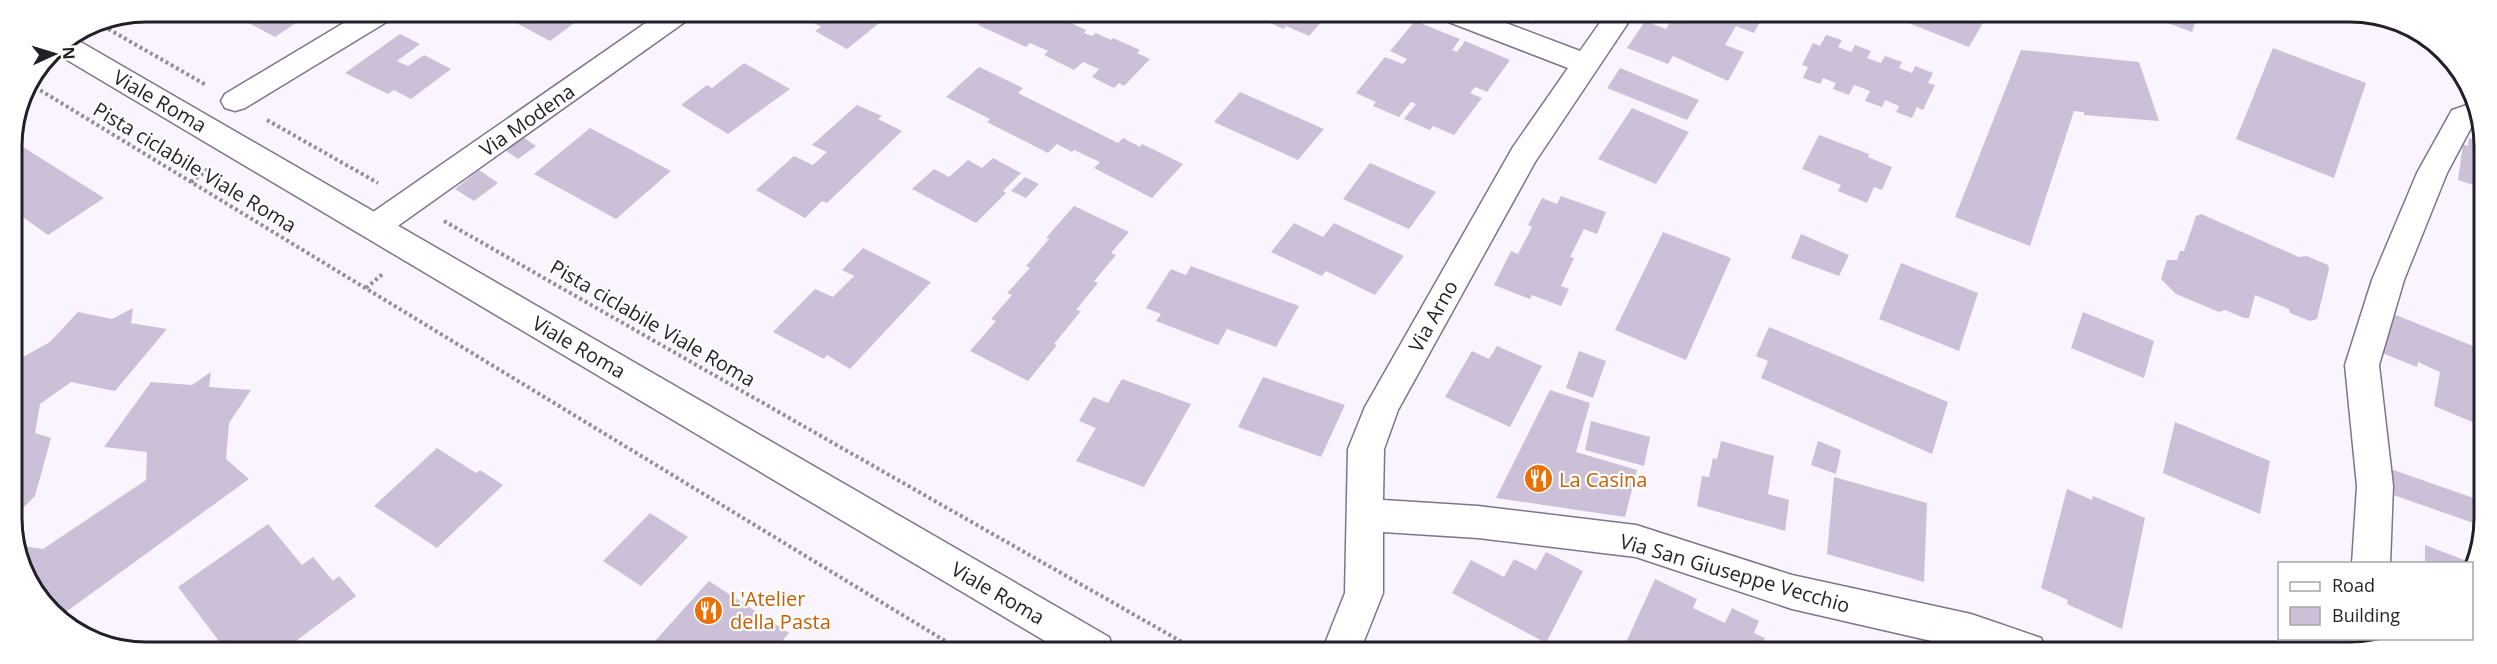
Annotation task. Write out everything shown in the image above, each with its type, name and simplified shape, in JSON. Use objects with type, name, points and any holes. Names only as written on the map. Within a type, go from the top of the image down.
[{"type":"street","points":[[1478,22],[1586,64]]},
{"type":"street","name":"Via Arno","points":[[1345,641],[1364,593],[1365,449],[1382,407],[1524,155],[1614,22]]},
{"type":"street","points":[[235,102],[365,23]]},
{"type":"street","name":"Via Modena","points":[[374,226],[665,23]]},
{"type":"street","name":"Viale Roma","points":[[70,49],[1081,642]]},
{"type":"street","points":[[2371,562],[2375,486],[2362,365],[2388,280],[2432,173],[2462,117],[2470,114]]},
{"type":"street","name":"Via San Giuseppe Vecchio","points":[[1366,515],[1478,522],[1636,541],[1792,592],[1971,632],[1998,641]]},
{"type":"path","name":"Pista ciclabile Viale Roma","points":[[108,29],[1179,642]]},
{"type":"path","name":"Pista ciclabile Viale Roma","points":[[37,88],[946,642]]},
{"type":"building","points":[[1269,22],[1321,22],[1309,36],[1286,26],[1284,29]]},
{"type":"building","points":[[1414,22],[1419,22],[1460,39],[1452,50],[1457,52],[1465,41],[1510,60],[1487,92],[1475,87],[1470,93],[1482,98],[1454,135],[1433,126],[1430,130],[1404,119],[1416,104],[1411,102],[1399,117],[1373,106],[1376,102],[1356,93],[1385,57],[1403,64],[1407,59],[1390,51]]},
{"type":"building","points":[[1644,22],[1666,29],[1670,22],[1760,22],[1754,33],[1736,26],[1725,45],[1744,52],[1728,81],[1673,56],[1668,64],[1627,48]]},
{"type":"building","points":[[1907,22],[1983,22],[1969,47]]},
{"type":"building","points":[[2165,22],[2195,22],[2192,32]]},
{"type":"building","points":[[249,23],[296,23],[275,37]]},
{"type":"building","points":[[516,23],[575,23],[550,41]]},
{"type":"building","points":[[813,23],[880,23],[847,49],[815,31],[821,27]]},
{"type":"building","points":[[980,23],[1070,23],[1086,30],[1084,33],[1092,36],[1096,33],[1111,40],[1113,38],[1140,50],[1137,53],[1150,59],[1124,86],[1119,83],[1114,88],[1092,77],[1099,69],[1083,62],[1074,70],[1044,55],[1048,51],[1030,43],[1026,47],[978,25]]},
{"type":"building","points":[[400,34],[420,44],[397,61],[408,66],[424,55],[451,69],[411,99],[394,90],[388,94],[345,73]]},
{"type":"building","points":[[1826,35],[1842,40],[1838,47],[1851,52],[1855,45],[1871,51],[1867,58],[1881,63],[1885,56],[1902,62],[1899,68],[1912,73],[1915,66],[1933,73],[1928,83],[1935,85],[1923,110],[1917,107],[1912,118],[1896,112],[1899,106],[1885,100],[1882,107],[1865,101],[1870,91],[1854,85],[1849,95],[1833,89],[1836,83],[1823,78],[1820,84],[1803,78],[1808,67],[1802,65],[1813,43],[1820,46]]},
{"type":"building","points":[[2273,48],[2366,83],[2334,178],[2236,139]]},
{"type":"building","points":[[2021,50],[2139,62],[2159,121],[2084,115],[2084,112],[2074,111],[2030,246],[1955,217]]},
{"type":"building","points":[[744,63],[790,89],[728,134],[681,105],[707,85],[712,88]]},
{"type":"building","points":[[979,67],[1023,88],[1018,93],[1118,143],[1123,138],[1140,147],[1142,144],[1183,164],[1152,198],[1094,168],[1100,162],[1074,150],[1072,152],[1057,144],[1048,153],[987,122],[990,119],[946,97]]},
{"type":"building","points":[[1620,68],[1699,100],[1687,120],[1607,88]]},
{"type":"building","points":[[1240,92],[1324,129],[1298,160],[1214,122]]},
{"type":"building","points":[[857,105],[882,116],[878,119],[902,131],[827,203],[822,201],[805,218],[756,190],[794,156],[813,165],[827,152],[812,145]]},
{"type":"building","points":[[1632,108],[1689,132],[1656,184],[1598,159]]},
{"type":"building","points":[[590,128],[671,171],[616,219],[534,174]]},
{"type":"building","points":[[1819,135],[1869,154],[1868,157],[1892,167],[1882,190],[1874,187],[1867,203],[1838,191],[1841,185],[1802,169]]},
{"type":"building","points":[[523,137],[536,146],[518,159],[505,150]]},
{"type":"building","points":[[2469,138],[2474,140],[2474,185],[2458,180],[2463,144],[2468,146]]},
{"type":"building","points":[[23,147],[104,198],[48,235],[23,217]]},
{"type":"building","points":[[993,158],[1021,173],[1003,191],[1006,193],[976,223],[912,189],[934,169],[949,177],[968,160],[982,168]]},
{"type":"building","points":[[1370,163],[1436,192],[1409,229],[1343,199]]},
{"type":"building","points":[[479,170],[498,183],[474,201],[455,189]]},
{"type":"building","points":[[1025,177],[1039,184],[1026,198],[1011,191]]},
{"type":"building","points":[[1561,196],[1606,212],[1597,234],[1584,229],[1570,257],[1574,258],[1561,286],[1569,289],[1561,306],[1532,295],[1530,299],[1494,285],[1511,251],[1518,254],[1532,227],[1528,225],[1542,198],[1557,204]]},
{"type":"building","points":[[1074,206],[1129,232],[1111,253],[1116,255],[1094,281],[1098,283],[1076,310],[1081,311],[1028,381],[970,351],[996,321],[991,319],[1012,295],[1007,293],[1030,268],[1026,266],[1049,239],[1046,238]]},
{"type":"building","points":[[2201,214],[2299,257],[2307,256],[2328,265],[2317,319],[2310,321],[2290,313],[2289,309],[2255,295],[2249,318],[2244,318],[2225,310],[2219,312],[2176,294],[2161,279],[2167,260],[2177,260],[2180,251],[2184,251],[2196,216]]},
{"type":"building","points":[[1294,223],[1323,237],[1334,223],[1404,256],[1375,295],[1326,271],[1322,276],[1271,252]]},
{"type":"building","points":[[1663,232],[1731,258],[1686,360],[1615,330]]},
{"type":"building","points":[[1801,234],[1849,255],[1839,276],[1791,258]]},
{"type":"building","points":[[863,248],[931,282],[850,369],[827,355],[824,359],[773,332],[815,289],[833,297],[854,276],[842,270]]},
{"type":"building","points":[[1901,263],[1978,293],[1959,351],[1879,319]]},
{"type":"building","points":[[1191,266],[1299,306],[1276,347],[1227,329],[1218,345],[1156,321],[1161,314],[1146,308],[1171,269],[1186,275]]},
{"type":"building","points":[[133,308],[131,323],[167,329],[115,391],[71,382],[40,404],[35,433],[51,438],[35,496],[22,509],[22,357],[50,342],[78,312],[112,319]]},
{"type":"building","points":[[2083,312],[2154,341],[2144,378],[2071,348]]},
{"type":"building","points":[[2391,313],[2474,346],[2474,423],[2434,406],[2440,372],[2418,362],[2417,367],[2382,353]]},
{"type":"building","points":[[1769,327],[1948,402],[1932,454],[1761,378],[1768,361],[1756,356]]},
{"type":"building","points":[[1497,346],[1542,366],[1510,427],[1445,397],[1472,351],[1489,359]]},
{"type":"building","points":[[1579,351],[1606,361],[1593,398],[1566,388]]},
{"type":"building","points":[[211,372],[209,387],[251,390],[229,423],[226,459],[249,479],[66,612],[43,586],[35,572],[26,547],[43,549],[146,480],[147,452],[104,447],[151,382],[192,385]]},
{"type":"building","points":[[1263,377],[1345,405],[1321,457],[1238,427]]},
{"type":"building","points":[[1122,379],[1191,404],[1144,487],[1076,461],[1096,428],[1079,421],[1093,397],[1108,403]]},
{"type":"building","points":[[1550,390],[1590,403],[1576,452],[1637,470],[1625,517],[1496,498]]},
{"type":"building","points":[[1591,421],[1650,437],[1644,466],[1585,450]]},
{"type":"building","points":[[2175,422],[2270,461],[2260,514],[2163,473]]},
{"type":"building","points":[[1721,441],[1774,456],[1768,494],[1789,500],[1785,531],[1697,506],[1702,476],[1709,477],[1713,458],[1717,459]]},
{"type":"building","points":[[1818,441],[1841,450],[1836,474],[1811,465]]},
{"type":"building","points":[[437,448],[476,473],[480,470],[503,485],[437,548],[374,506]]},
{"type":"building","points":[[2382,466],[2474,498],[2474,523],[2382,491]]},
{"type":"building","points":[[1834,477],[1927,503],[1924,582],[1827,554]]},
{"type":"building","points":[[2067,489],[2092,500],[2093,496],[2145,518],[2122,629],[2067,604],[2068,600],[2041,588]]},
{"type":"building","points":[[650,513],[688,537],[641,586],[603,561]]},
{"type":"building","points":[[268,524],[302,565],[313,557],[333,581],[339,576],[356,596],[295,642],[220,642],[178,587]]},
{"type":"building","points":[[2425,545],[2466,561],[2466,562],[2425,562]]},
{"type":"building","points":[[1546,552],[1583,571],[1547,641],[1452,593],[1471,560],[1504,577],[1514,559],[1536,570]]},
{"type":"building","points":[[1655,579],[1697,599],[1693,608],[1725,623],[1732,608],[1759,621],[1754,633],[1765,638],[1764,641],[1626,641]]},
{"type":"building","points":[[709,581],[789,633],[781,642],[655,641]]},
{"type":"place","name":"La Casina","points":[[1538,479]]},
{"type":"place","name":"L'Atelier della Pasta","points":[[709,610]]}]
